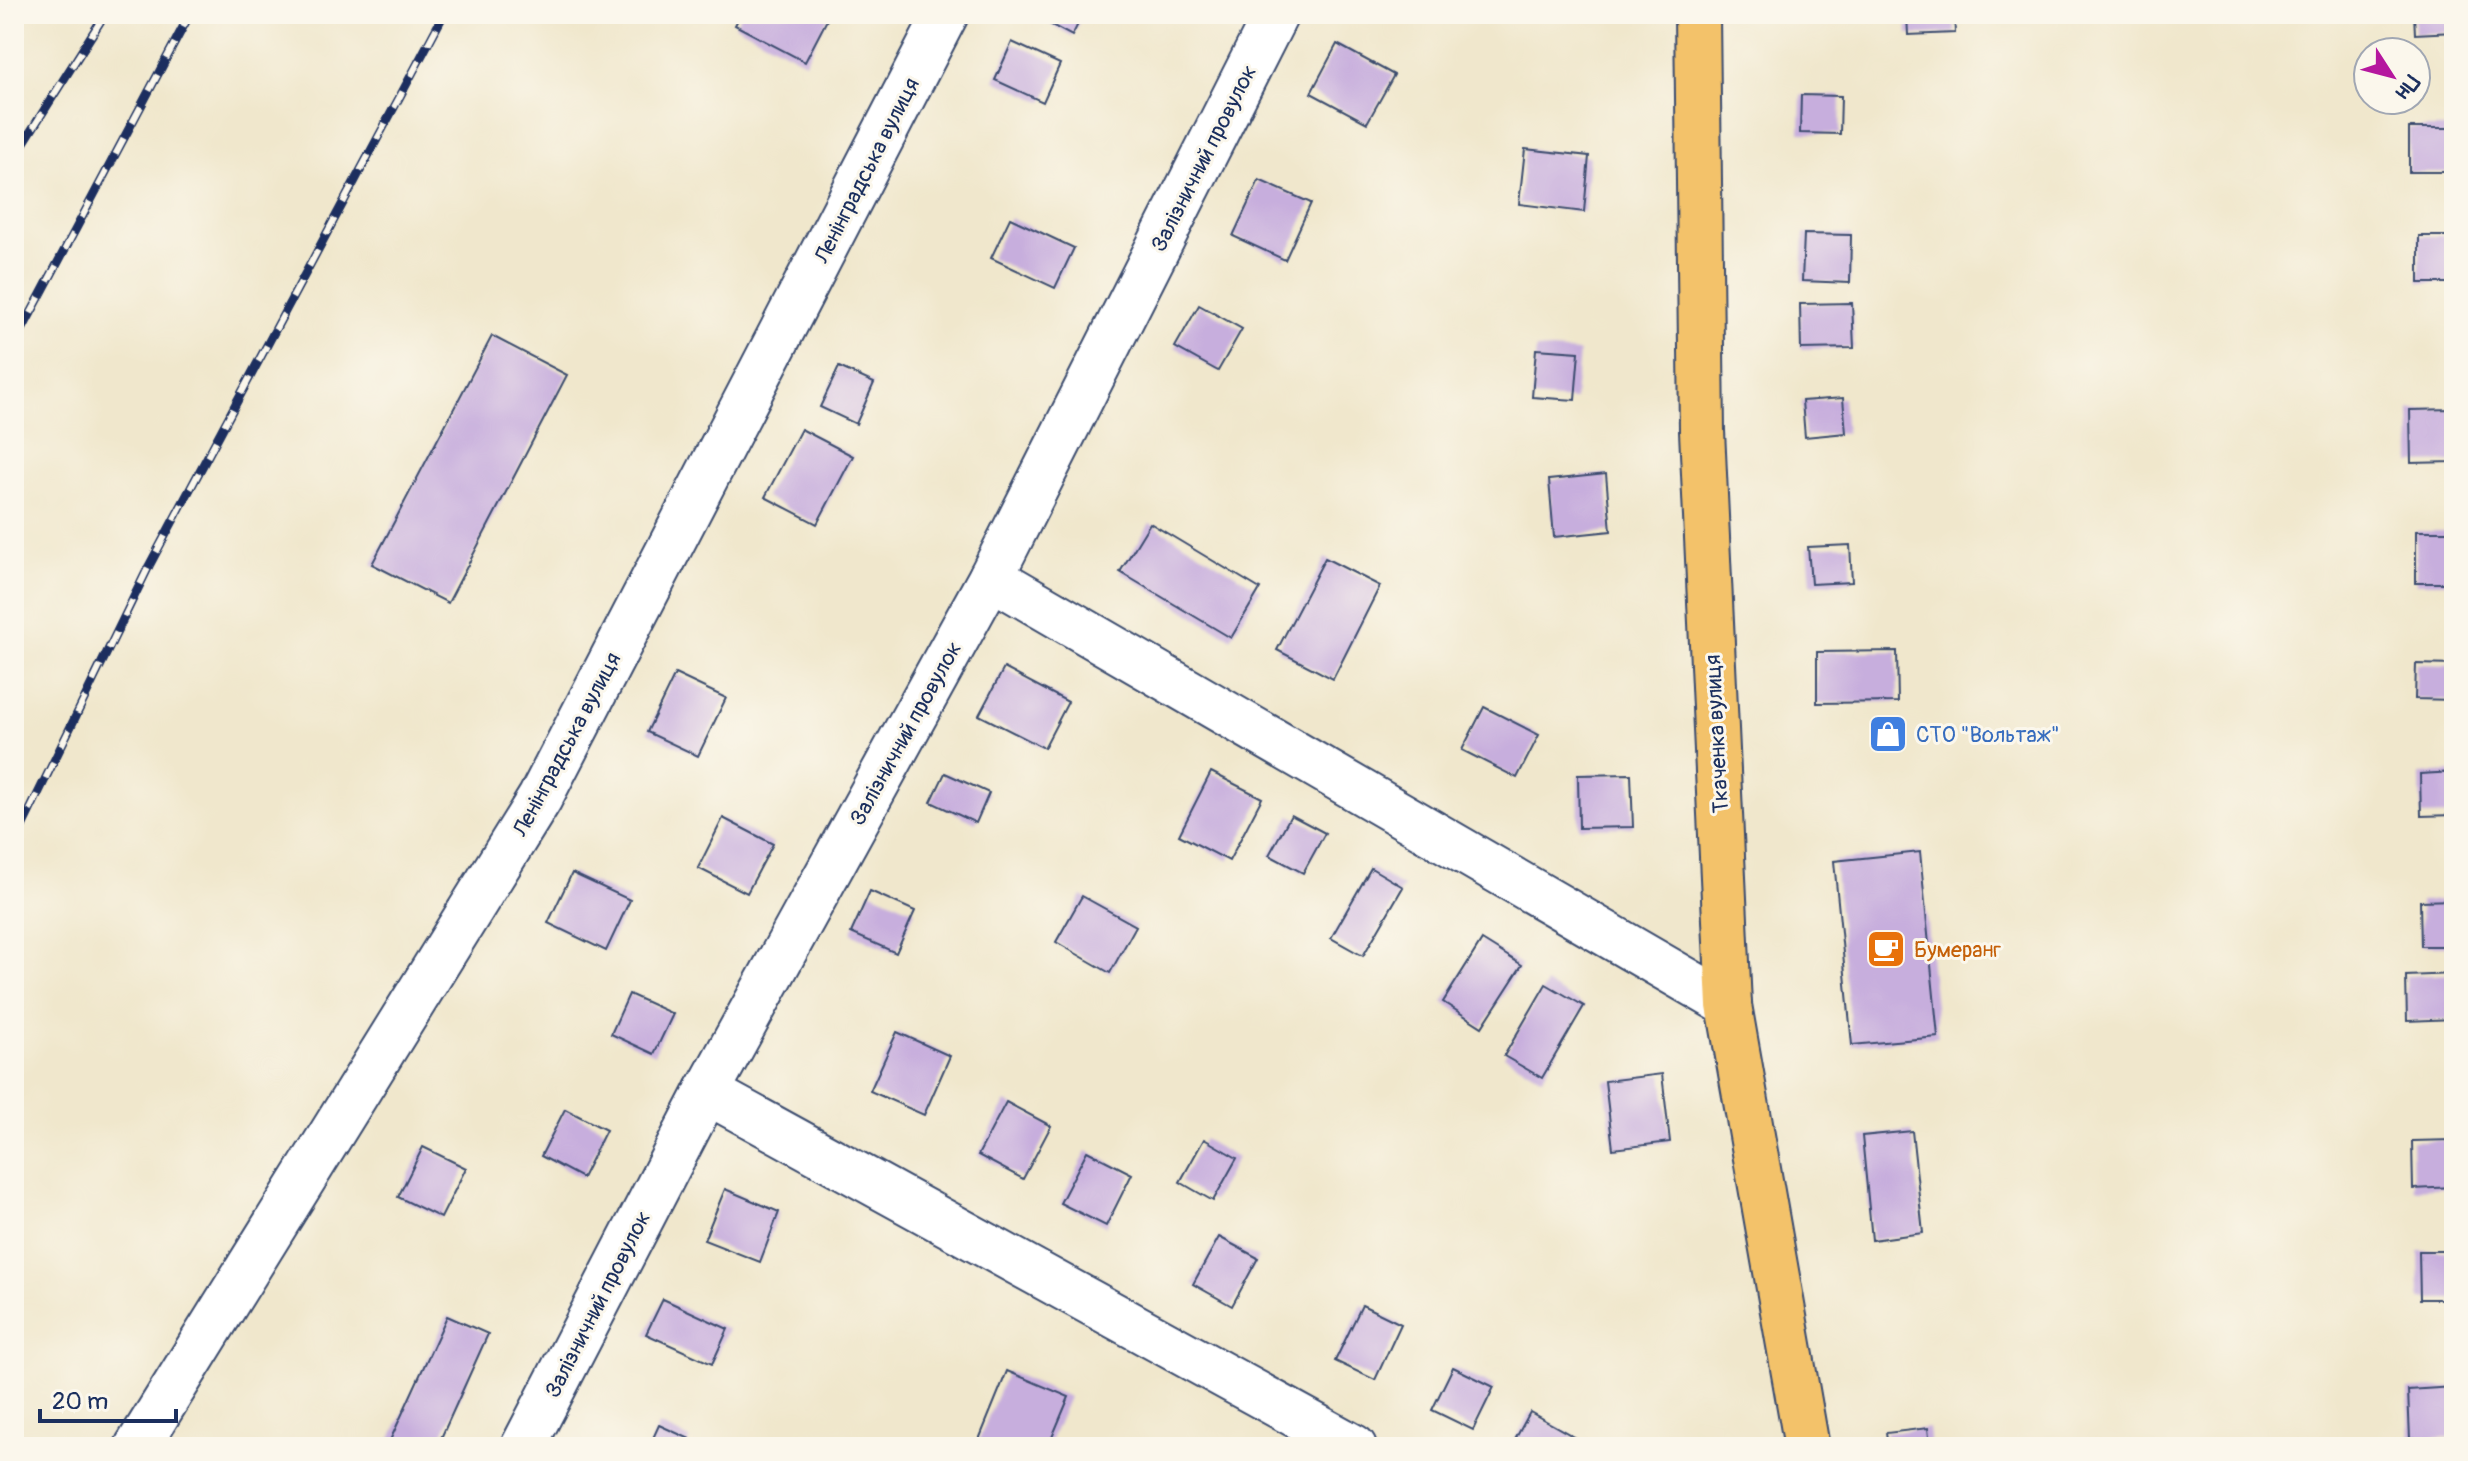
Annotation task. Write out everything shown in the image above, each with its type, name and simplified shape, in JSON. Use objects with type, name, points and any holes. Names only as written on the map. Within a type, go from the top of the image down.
[{"type":"main road","name":"Ткаченка вулиця","points":[[1697,14],[1702,431],[1729,1005],[1807,1447]]},
{"type":"street","name":"Ленінградська вулиця","points":[[137,1447],[540,798],[946,14]]},
{"type":"street","name":"Залізничний провулок","points":[[523,1447],[707,1092],[991,577],[1276,14]]},
{"type":"street","points":[[991,577],[1729,1005]]},
{"type":"street","points":[[707,1092],[1329,1441]]},
{"type":"building","points":[[741,14],[830,14],[805,62],[735,25]]},
{"type":"building","points":[[1031,14],[1083,14],[1072,36]]},
{"type":"building","points":[[1907,14],[1954,14],[1955,33],[1908,35]]},
{"type":"building","points":[[2414,14],[2454,14],[2454,32],[2415,34]]},
{"type":"building","points":[[1012,42],[1060,64],[1043,102],[995,80]]},
{"type":"building","points":[[1337,44],[1394,75],[1367,123],[1311,93]]},
{"type":"building","points":[[1801,95],[1841,96],[1840,134],[1800,133]]},
{"type":"building","points":[[2409,128],[2454,128],[2454,172],[2409,172]]},
{"type":"building","points":[[1525,149],[1589,156],[1584,212],[1519,204]]},
{"type":"building","points":[[1259,180],[1311,203],[1285,260],[1233,236]]},
{"type":"building","points":[[1010,218],[1074,248],[1055,288],[991,258]]},
{"type":"building","points":[[1804,234],[1851,235],[1850,283],[1802,281]]},
{"type":"building","points":[[2419,236],[2454,236],[2454,283],[2419,283]]},
{"type":"building","points":[[1852,303],[1854,348],[1801,349],[1800,304]]},
{"type":"building","points":[[1199,305],[1242,329],[1218,371],[1175,347]]},
{"type":"building","points":[[492,336],[567,375],[448,603],[372,564]]},
{"type":"building","points":[[1536,349],[1579,352],[1575,400],[1532,397]]},
{"type":"building","points":[[839,367],[874,383],[856,424],[820,407]]},
{"type":"building","points":[[1843,398],[1846,433],[1805,437],[1802,401]]},
{"type":"building","points":[[2454,409],[2454,462],[2411,463],[2410,410]]},
{"type":"building","points":[[801,429],[853,456],[817,524],[765,497]]},
{"type":"building","points":[[1606,474],[1611,531],[1554,537],[1549,480]]},
{"type":"building","points":[[1150,523],[1260,589],[1231,638],[1120,572]]},
{"type":"building","points":[[2416,531],[2454,531],[2454,583],[2416,583]]},
{"type":"building","points":[[1850,545],[1852,582],[1811,584],[1808,547]]},
{"type":"building","points":[[1325,558],[1380,586],[1333,679],[1277,650]]},
{"type":"building","points":[[1897,651],[1898,702],[1817,703],[1817,652]]},
{"type":"building","points":[[2416,664],[2454,665],[2454,700],[2415,699]]},
{"type":"building","points":[[1004,668],[1068,702],[1044,748],[979,715]]},
{"type":"building","points":[[675,674],[726,698],[698,756],[647,732]]},
{"type":"building","points":[[1484,707],[1539,735],[1517,778],[1462,750]]},
{"type":"building","points":[[1211,772],[1262,798],[1229,861],[1179,835]]},
{"type":"building","points":[[2454,772],[2454,815],[2421,816],[2420,774]]},
{"type":"building","points":[[945,773],[989,793],[976,823],[931,802]]},
{"type":"building","points":[[1631,774],[1633,827],[1579,828],[1578,775]]},
{"type":"building","points":[[1291,815],[1325,833],[1303,873],[1269,855]]},
{"type":"building","points":[[723,818],[773,844],[747,893],[698,868]]},
{"type":"building","name":"Бумеранг","points":[[1920,852],[1938,1037],[1852,1045],[1834,861]]},
{"type":"building","points":[[1371,868],[1403,887],[1363,956],[1331,938]]},
{"type":"building","points":[[572,873],[630,900],[606,951],[548,923]]},
{"type":"building","points":[[870,891],[915,911],[896,953],[851,933]]},
{"type":"building","points":[[1082,896],[1136,926],[1110,973],[1056,942]]},
{"type":"building","points":[[2454,900],[2454,946],[2421,946],[2420,901]]},
{"type":"building","points":[[1482,940],[1522,965],[1482,1027],[1443,1002]]},
{"type":"building","points":[[2454,974],[2454,1019],[2407,1021],[2406,976]]},
{"type":"building","points":[[1546,984],[1584,1006],[1542,1078],[1504,1056]]},
{"type":"building","points":[[629,994],[673,1014],[654,1054],[611,1034]]},
{"type":"building","points":[[897,1032],[950,1056],[924,1115],[870,1091]]},
{"type":"building","points":[[1662,1074],[1670,1142],[1613,1149],[1605,1081]]},
{"type":"building","points":[[1006,1102],[1051,1126],[1023,1179],[978,1155]]},
{"type":"building","points":[[565,1109],[606,1130],[582,1178],[541,1156]]},
{"type":"building","points":[[1912,1131],[1923,1233],[1872,1240],[1862,1136]]},
{"type":"building","points":[[1204,1139],[1237,1158],[1213,1201],[1180,1182]]},
{"type":"building","points":[[2454,1140],[2454,1187],[2413,1189],[2412,1141]]},
{"type":"building","points":[[423,1147],[466,1168],[441,1218],[398,1197]]},
{"type":"building","points":[[1087,1151],[1132,1174],[1106,1226],[1060,1203]]},
{"type":"building","points":[[725,1189],[779,1212],[760,1262],[704,1240]]},
{"type":"building","points":[[1219,1237],[1258,1258],[1232,1306],[1193,1284]]},
{"type":"building","points":[[2419,1251],[2454,1251],[2454,1299],[2420,1299]]},
{"type":"building","points":[[663,1299],[728,1329],[712,1364],[646,1334]]},
{"type":"building","points":[[1362,1305],[1401,1324],[1375,1380],[1335,1361]]},
{"type":"building","points":[[447,1316],[488,1334],[437,1447],[387,1447]]},
{"type":"building","points":[[1453,1367],[1494,1387],[1473,1430],[1432,1410]]},
{"type":"building","points":[[1007,1371],[1069,1397],[1048,1447],[976,1447]]},
{"type":"building","points":[[2454,1387],[2454,1437],[2410,1439],[2408,1390]]},
{"type":"building","points":[[1530,1412],[1576,1438],[1571,1447],[1511,1447]]},
{"type":"building","points":[[659,1425],[690,1439],[687,1447],[649,1447]]},
{"type":"building","points":[[1928,1428],[1930,1447],[1888,1447],[1886,1433]]},
{"type":"railway","points":[[14,158],[105,14]]},
{"type":"railway","points":[[14,345],[190,14]]},
{"type":"railway","points":[[14,843],[149,566],[444,14]]},
{"type":"place","name":"СТО \"Вольтаж\"","points":[[1888,734]]},
{"type":"place","name":"Бумеранг","points":[[1886,949]]}]
